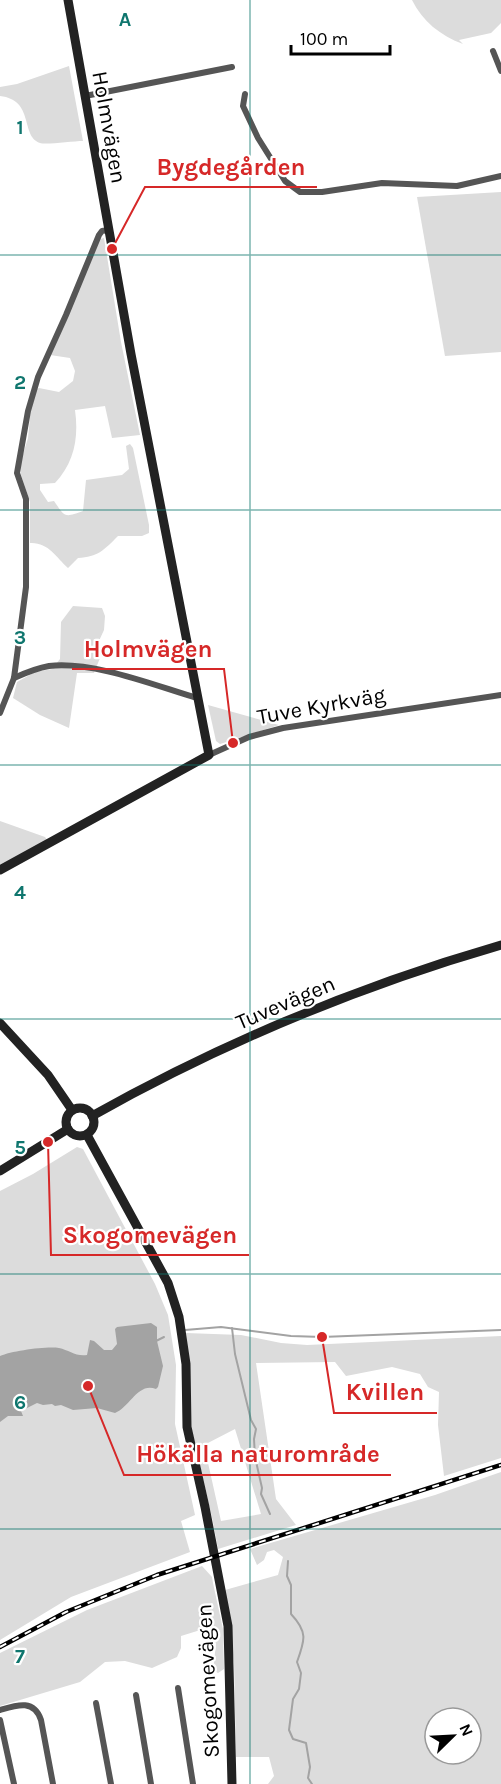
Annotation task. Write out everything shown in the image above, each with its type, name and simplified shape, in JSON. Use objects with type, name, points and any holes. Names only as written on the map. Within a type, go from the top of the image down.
[{"type":"street","name":"Holmvägen","points":[[68,0],[108,230],[209,755]]},
{"type":"street","points":[[493,51],[501,71]]},
{"type":"street","points":[[85,96],[232,67]]},
{"type":"street","points":[[245,94],[243,106],[258,138],[285,181],[300,192],[322,192],[382,183],[457,186],[501,177]]},
{"type":"street","points":[[0,713],[14,678],[27,565],[26,499],[17,473],[30,400],[38,376],[99,235],[102,231],[108,230]]},
{"type":"street","points":[[14,678],[39,668],[52,666],[101,669],[197,698]]},
{"type":"street","name":"Tuve Kyrkväg","points":[[0,870],[209,755],[249,737],[283,728],[501,695]]},
{"type":"street","name":"Tuvevägen","points":[[93,1116],[178,1070],[298,1016],[430,967],[501,945]]},
{"type":"street","points":[[0,1023],[48,1075],[72,1110]]},
{"type":"street","points":[[83,1108],[93,1116],[93,1126],[87,1135],[76,1136],[68,1130],[66,1119],[72,1110],[83,1108]]},
{"type":"street","points":[[0,1171],[68,1130]]},
{"type":"street","name":"Skogomevägen","points":[[87,1135],[168,1283],[178,1310],[186,1364],[187,1427],[228,1626],[232,1784]]},
{"type":"street","points":[[178,1689],[193,1784]]},
{"type":"street","points":[[136,1695],[151,1784]]},
{"type":"street","points":[[96,1703],[111,1784]]},
{"type":"street","points":[[0,1710],[22,1704],[36,1711],[40,1720],[52,1784]]},
{"type":"street","points":[[0,1720],[14,1784]]},
{"type":"shaded area","points":[[412,0],[501,0],[501,23],[491,33],[459,40],[463,44],[433,27],[421,15]]},
{"type":"shaded area","points":[[69,66],[83,141],[40,143],[30,133],[23,111],[18,104],[0,96],[0,87],[17,84]]},
{"type":"shaded area","points":[[501,192],[501,352],[445,356],[417,197]]},
{"type":"shaded area","points":[[104,238],[121,342],[140,435],[112,438],[105,406],[75,410],[76,430],[71,458],[55,483],[40,484],[40,490],[48,502],[54,501],[66,515],[83,511],[86,480],[122,475],[129,469],[126,446],[130,444],[133,448],[149,533],[142,536],[118,536],[100,552],[78,558],[68,568],[47,548],[30,543],[30,502],[21,475],[20,464],[28,438],[35,390],[39,388],[59,392],[73,381],[75,371],[70,358],[50,355],[100,239]]},
{"type":"shaded area","points":[[73,606],[102,608],[105,616],[104,630],[98,643],[100,658],[94,673],[77,673],[69,728],[40,715],[13,698],[17,682],[35,672],[52,669],[60,659],[61,622]]},
{"type":"shaded area","points":[[208,705],[279,725],[220,744],[216,741]]},
{"type":"shaded area","points":[[0,821],[45,837],[47,840],[0,867]]},
{"type":"shaded area","points":[[77,1147],[83,1149],[155,1284],[168,1315],[176,1365],[175,1424],[195,1515],[181,1521],[190,1552],[71,1597],[0,1640],[0,1191]]},
{"type":"shaded area","points":[[151,1323],[157,1327],[157,1341],[163,1366],[156,1389],[144,1389],[115,1413],[97,1408],[73,1410],[61,1405],[37,1403],[21,1411],[23,1416],[8,1416],[0,1422],[0,1356],[29,1349],[53,1348],[87,1355],[90,1340],[104,1350],[112,1350],[117,1344],[115,1329],[117,1327]]},
{"type":"shaded area","points":[[186,1333],[241,1335],[281,1343],[307,1345],[501,1336],[501,1458],[444,1476],[438,1425],[439,1392],[428,1387],[420,1374],[392,1367],[346,1376],[335,1362],[256,1363],[276,1499],[296,1525],[218,1549],[191,1426]],"holes":[[[235,1429],[261,1514],[221,1521],[204,1445]]]},
{"type":"shaded area","points":[[501,1472],[501,1784],[268,1784],[274,1776],[269,1757],[236,1757],[234,1663],[225,1590],[278,1575],[283,1557],[274,1550],[267,1552],[264,1560],[257,1565],[250,1549],[435,1495]]},
{"type":"shaded area","points":[[202,1566],[212,1577],[223,1629],[224,1669],[218,1673],[213,1670],[216,1644],[210,1627],[181,1636],[181,1648],[177,1657],[152,1668],[125,1661],[105,1662],[80,1682],[0,1706],[0,1653],[87,1610]]},
{"type":"waterway","points":[[185,1330],[221,1327],[291,1336],[322,1337],[501,1330]]},
{"type":"waterway","points":[[232,1328],[235,1354],[251,1420],[256,1429],[255,1457],[262,1488],[261,1494],[270,1514]]},
{"type":"waterway","points":[[156,1341],[164,1337]]},
{"type":"waterway","points":[[288,1561],[287,1576],[291,1585],[291,1614],[300,1626],[303,1636],[297,1662],[301,1673],[299,1689],[293,1699],[289,1730],[293,1739],[306,1743],[310,1767],[308,1778],[312,1784]]},
{"type":"railway","points":[[0,1647],[66,1612],[157,1575],[501,1465]]},
{"type":"place","name":"Bygdegården","points":[[112,249]]},
{"type":"place","name":"Holmvägen","points":[[233,743]]},
{"type":"place","name":"Skogomevägen","points":[[48,1142]]},
{"type":"place","name":"Kvillen","points":[[322,1337]]},
{"type":"place","name":"Hökälla naturområde","points":[[88,1386]]}]
